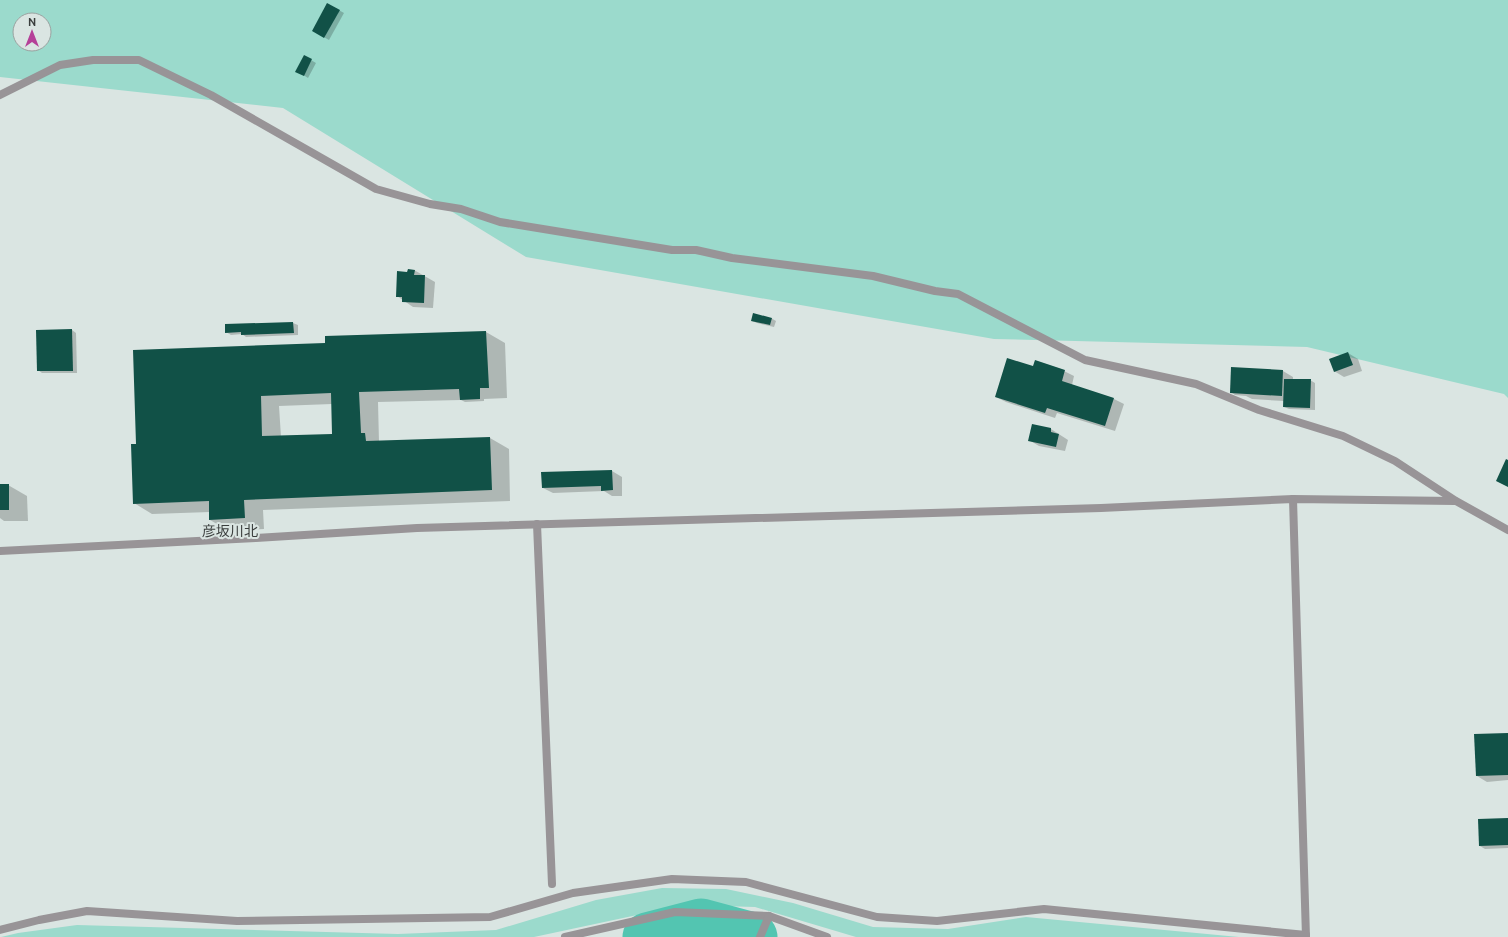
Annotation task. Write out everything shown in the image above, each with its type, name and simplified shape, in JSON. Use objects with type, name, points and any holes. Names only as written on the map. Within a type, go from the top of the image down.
[{"type":"street","points":[[0,95],[60,64],[93,60],[139,60],[211,95],[376,188],[430,204],[461,209],[500,222],[672,250],[696,250],[732,258],[873,276],[935,292],[958,294],[1086,360],[1196,384],[1260,410],[1343,436],[1395,461],[1456,501],[1508,530]]},
{"type":"street","points":[[0,551],[417,528],[1101,508],[1293,499],[1456,501]]},
{"type":"street","points":[[0,930],[87,911],[237,922],[490,917],[572,893],[672,879],[746,882],[877,917],[937,922],[1044,909],[1306,936],[1293,499]]},
{"type":"street","points":[[537,524],[552,884]]},
{"type":"street","points":[[565,937],[675,912],[769,916],[827,937]]},
{"type":"street","points":[[760,937],[766,927],[769,916]]},
{"type":"green space","points":[[0,0],[1508,0],[1508,398],[1504,394],[1307,347],[994,339],[526,257],[283,108],[0,77]]},
{"type":"green space","points":[[662,888],[726,889],[793,903],[873,927],[948,929],[1026,917],[1239,937],[856,937],[755,907],[684,905],[534,937],[1,937],[18,933],[77,925],[398,934],[496,930],[596,900]]},
{"type":"building","points":[[327,3],[340,10],[324,38],[312,31]]},
{"type":"building","points":[[304,55],[312,59],[304,76],[295,72]]},
{"type":"building","points":[[408,269],[415,270],[414,275],[425,275],[424,303],[402,302],[402,297],[396,297],[397,271],[407,272]]},
{"type":"building","points":[[753,313],[772,318],[770,325],[751,321]]},
{"type":"building","points":[[293,322],[294,333],[241,335],[241,332],[225,333],[225,324]]},
{"type":"building","points":[[72,329],[73,371],[37,371],[36,330]]},
{"type":"building","points":[[486,331],[489,388],[480,388],[480,399],[460,400],[459,389],[359,392],[361,433],[365,433],[366,441],[490,437],[492,490],[244,500],[245,518],[209,520],[209,501],[133,504],[131,444],[136,444],[133,350],[325,343],[325,336]],"holes":[[[331,393],[332,434],[262,436],[261,396]]]},
{"type":"building","points":[[1348,352],[1353,365],[1334,372],[1329,359]]},
{"type":"building","points":[[1007,358],[1033,366],[1035,360],[1065,370],[1062,381],[1114,398],[1105,426],[1047,408],[1045,413],[995,397]]},
{"type":"building","points":[[1231,367],[1283,370],[1282,396],[1230,393]]},
{"type":"building","points":[[1284,379],[1311,379],[1310,408],[1283,407]]},
{"type":"building","points":[[1032,424],[1051,428],[1051,432],[1059,434],[1056,447],[1028,441]]},
{"type":"building","points":[[1506,459],[1508,460],[1508,487],[1496,481]]},
{"type":"building","points":[[612,470],[613,490],[601,491],[601,486],[542,488],[541,472]]},
{"type":"building","points":[[0,484],[9,484],[9,510],[0,510]]},
{"type":"building","points":[[1508,733],[1508,775],[1476,776],[1474,734]]},
{"type":"building","points":[[1508,818],[1508,845],[1479,846],[1478,819]]},
{"type":"waterway","points":[[647,937],[701,923],[753,937]]},
{"type":"district","name":"彦坂川北","points":[[230,531]]}]
